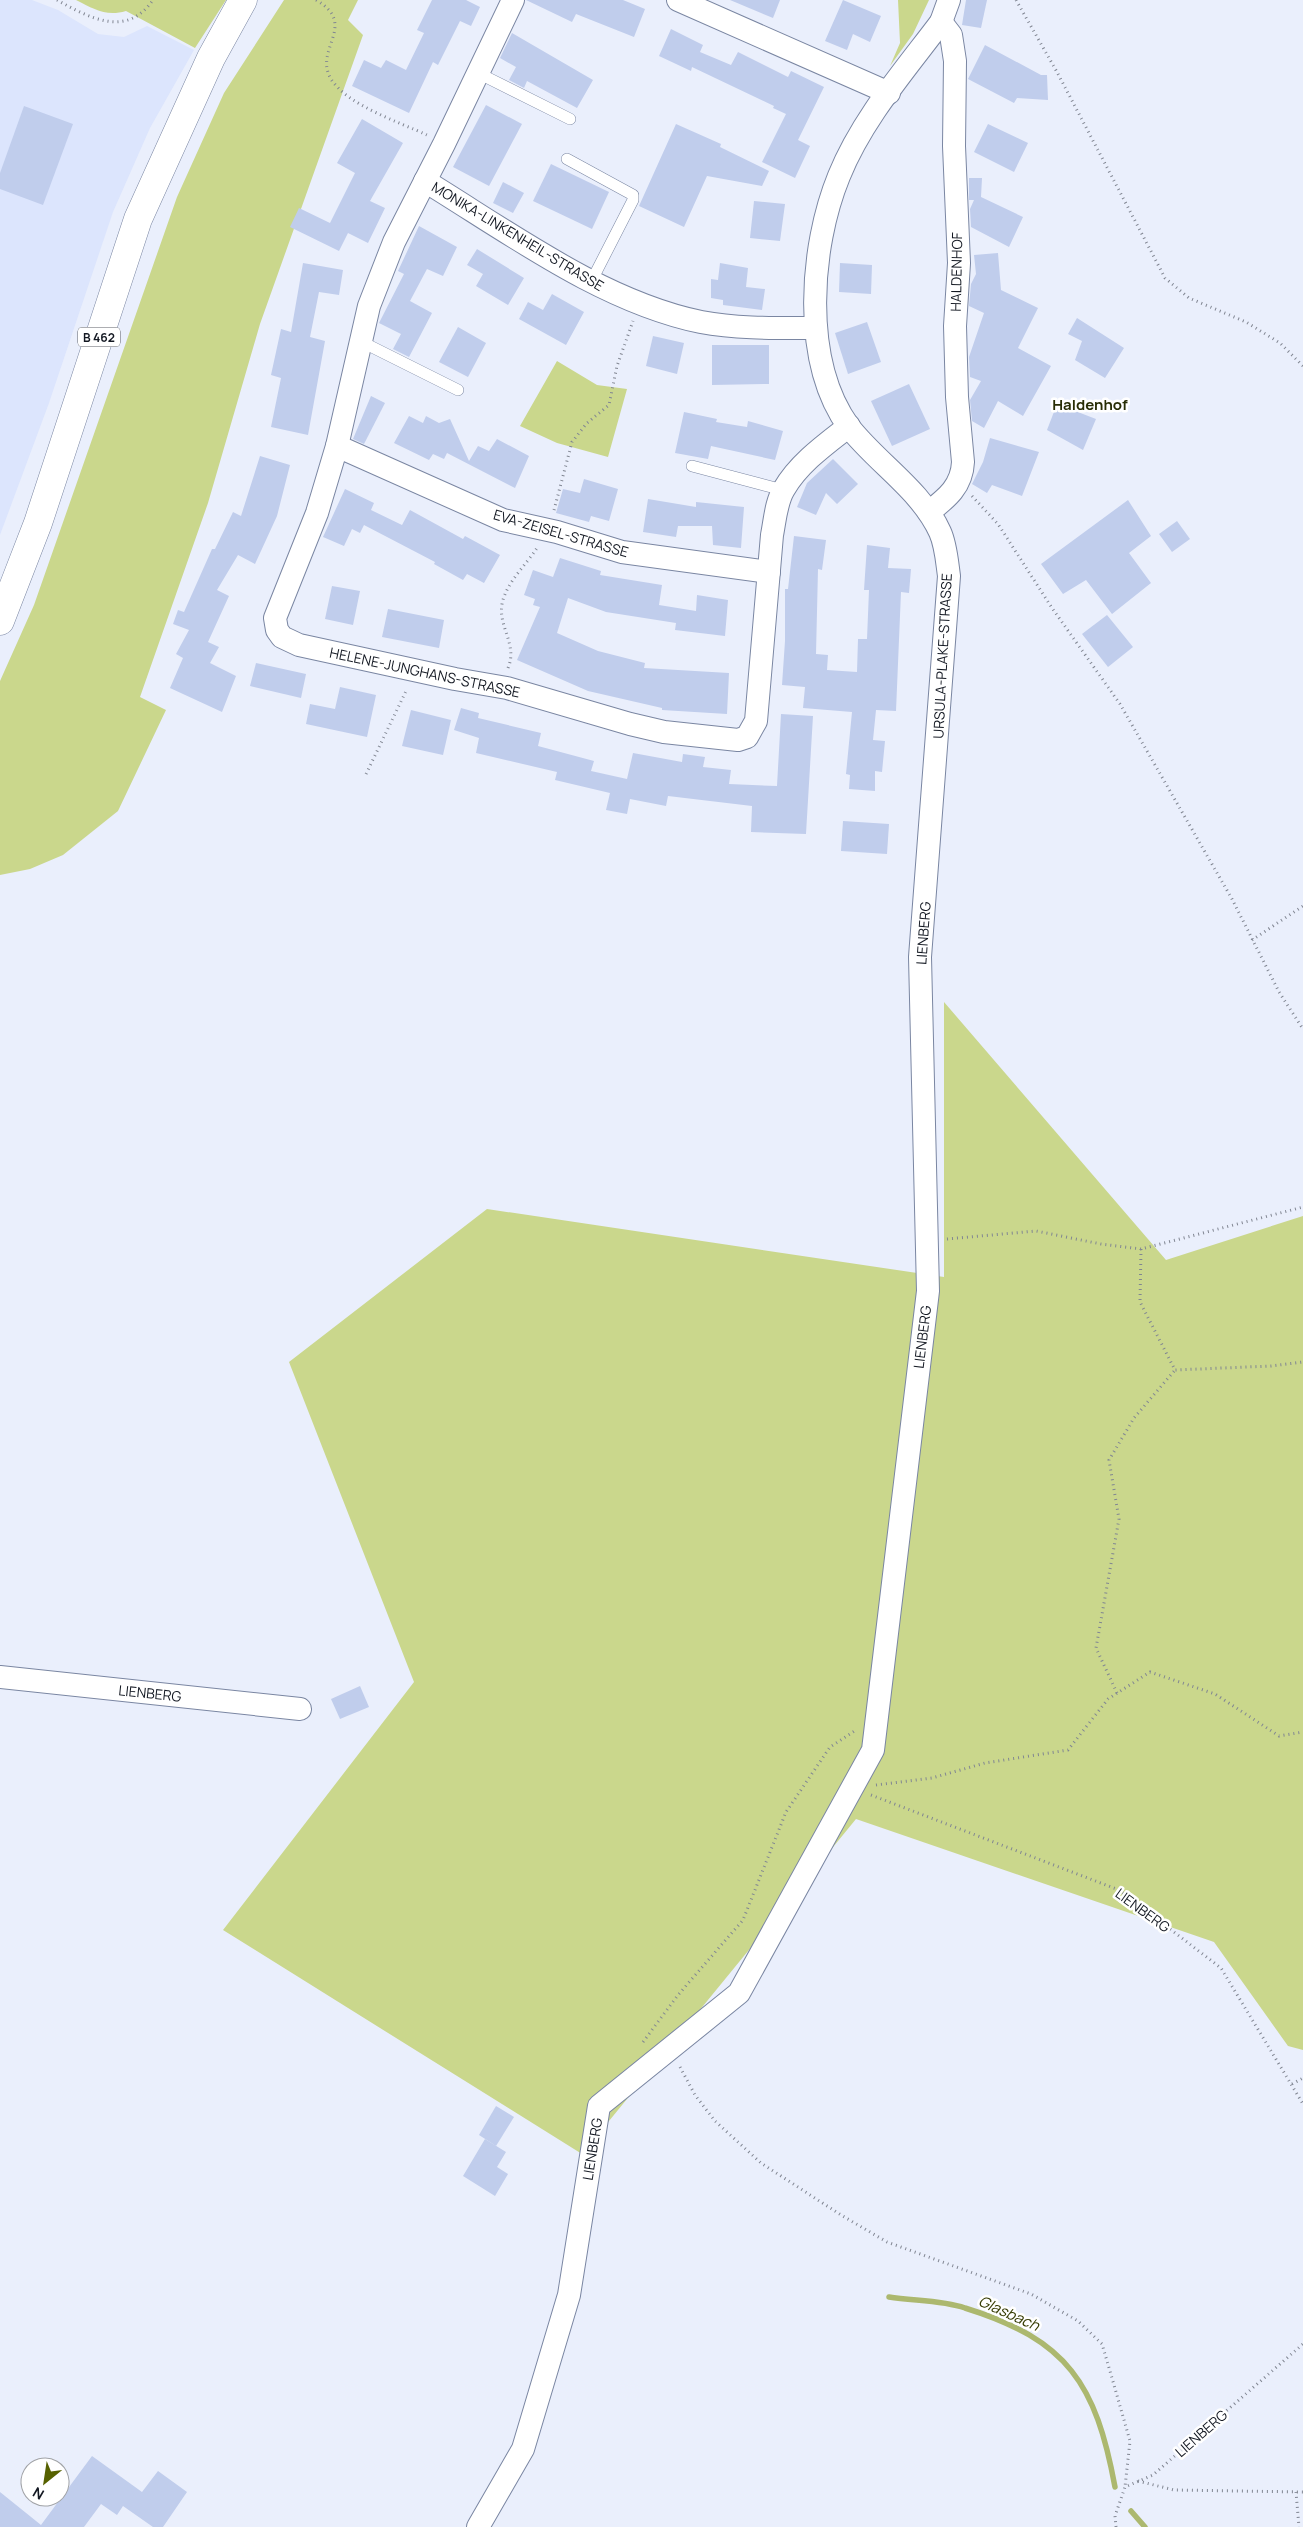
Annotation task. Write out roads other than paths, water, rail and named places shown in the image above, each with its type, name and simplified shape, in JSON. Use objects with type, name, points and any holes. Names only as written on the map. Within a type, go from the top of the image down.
[{"type":"main road","name":"B 462","points":[[0,621],[38,523],[138,219],[212,58],[243,0]]},
{"type":"main road","name":"B 462","points":[[212,58],[258,0]]},
{"type":"street","name":"HELENE-JUNGHANS-STRASSE","points":[[512,0],[444,144],[394,242],[369,306],[337,446],[316,513],[278,610],[275,624],[282,637],[300,645],[416,671],[500,686],[664,732],[717,739],[738,740],[747,737],[756,721],[776,512],[783,490],[810,458],[849,426]]},
{"type":"street","points":[[678,0],[889,92]]},
{"type":"street","name":"URSULA-PLAKE-STRASSE","points":[[927,880],[949,576],[941,534],[929,512],[849,426],[830,391],[822,367],[815,328],[816,291],[826,215],[839,175],[858,138],[889,92],[942,22],[949,0]]},
{"type":"street","name":"HALDENHOF","points":[[929,512],[945,500],[959,482],[964,462],[957,397],[956,326],[958,264],[954,146],[955,61],[951,35],[942,22]]},
{"type":"street","name":"MONIKA-LINKENHEIL-STRASSE","points":[[425,181],[591,282],[638,304],[709,323],[732,326],[815,328]]},
{"type":"street","name":"EVA-ZEISEL-STRASSE","points":[[337,446],[503,520],[548,530],[622,552],[769,572]]},
{"type":"street","name":"LIENBERG","points":[[478,2527],[523,2448],[569,2295],[599,2106],[739,1993],[873,1750],[928,1291],[920,957],[927,880]]},
{"type":"street","name":"LIENBERG","points":[[0,1678],[300,1709]]},
{"type":"lane","points":[[478,73],[570,119]]},
{"type":"lane","points":[[567,159],[633,196],[633,200],[591,282]]},
{"type":"lane","points":[[360,341],[458,390]]},
{"type":"lane","points":[[692,466],[783,490]]},
{"type":"waterway","name":"Glasbach","points":[[889,2297],[937,2302],[965,2308],[1000,2321],[1029,2335],[1053,2352],[1072,2371],[1086,2394],[1098,2420],[1115,2487]]},
{"type":"waterway","name":"Glasbach","points":[[1131,2511],[1145,2527]]},
{"type":"district","name":"Haldenhof","points":[[1090,404]]}]
